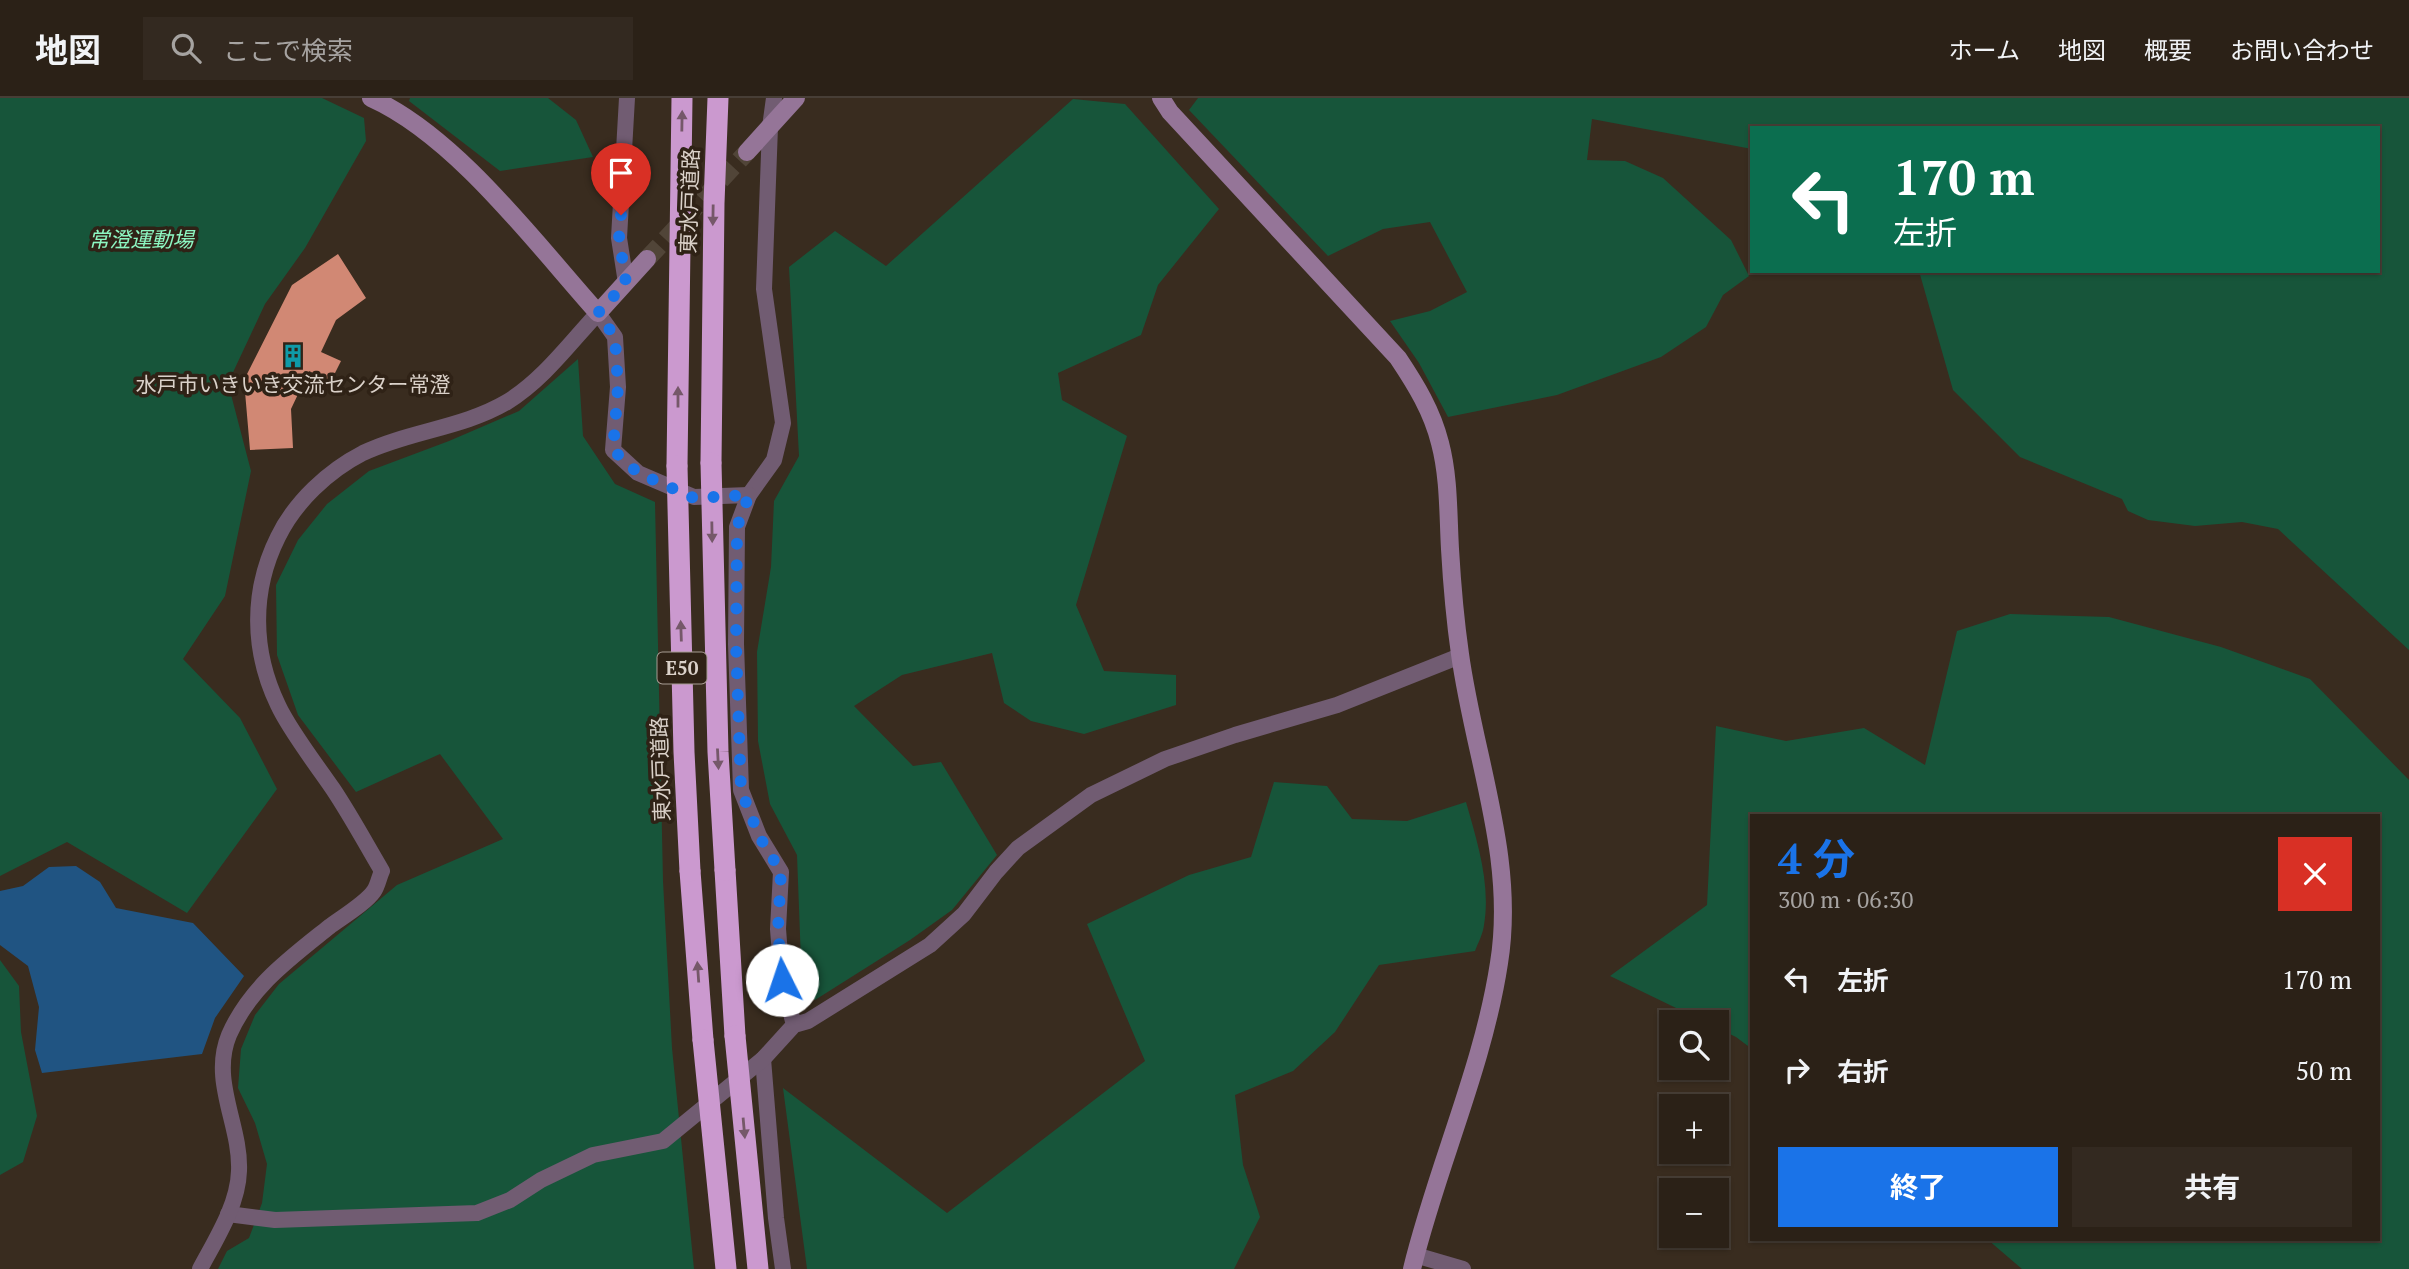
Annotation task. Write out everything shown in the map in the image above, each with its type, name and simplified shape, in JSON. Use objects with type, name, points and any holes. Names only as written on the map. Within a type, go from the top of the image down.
[{"type":"highway","name":"東水戸道路","points":[[682,98],[677,466],[684,752],[703,1040],[726,1269]]},
{"type":"highway","name":"東水戸道路","points":[[718,98],[713,203],[710,464],[718,752],[735,1036],[758,1269]]},
{"type":"street","points":[[371,98],[385,104],[448,151],[485,186],[598,313],[615,337],[618,387],[613,450],[638,473],[694,498],[749,495]]},
{"type":"street","points":[[626,283],[619,238],[627,98]]},
{"type":"street","points":[[774,98],[770,127],[764,289],[783,423],[774,460],[749,495],[737,527],[736,644],[741,790],[759,836],[781,872],[778,929],[782,980],[794,1025]]},
{"type":"street","points":[[747,152],[796,98]]},
{"type":"street","points":[[1161,98],[1170,112],[1398,358],[1419,389],[1437,434],[1447,481],[1452,590],[1460,656],[1503,870],[1500,962],[1487,1024],[1413,1262],[1463,1269]]},
{"type":"street","points":[[200,1269],[228,1214],[239,1173],[238,1147],[224,1088],[223,1062],[228,1038],[240,1013],[272,973],[373,892],[382,871],[340,799],[278,706],[264,666],[257,631],[259,595],[268,557],[284,526],[303,499],[333,473],[360,455],[387,443],[463,421],[507,402],[540,376],[647,260]]},
{"type":"street","points":[[228,1214],[275,1220],[477,1213],[510,1200],[541,1180],[593,1155],[663,1141],[763,1059],[794,1025],[808,1021],[930,945],[964,914],[1018,848],[1091,795],[1165,759],[1337,705],[1460,656]]},
{"type":"street","points":[[763,1059],[776,1218],[783,1269]]},
{"type":"green space","name":"常澄運動場","points":[[0,98],[322,98],[364,118],[366,141],[305,248],[265,304],[228,383],[251,471],[225,596],[183,659],[240,718],[277,789],[187,913],[67,842],[0,876]]},
{"type":"green space","points":[[410,98],[548,98],[576,120],[593,157],[500,171],[409,101]]},
{"type":"green space","points":[[1198,98],[2409,98],[2409,650],[2278,529],[2242,522],[2195,526],[2148,520],[2128,511],[2122,499],[2020,457],[1953,390],[1920,273],[2380,273],[2380,126],[1750,126],[1750,149],[1592,119],[1587,160],[1625,161],[1663,178],[1731,240],[1749,276],[1723,295],[1706,327],[1661,357],[1557,395],[1448,417],[1419,363],[1390,321],[1430,311],[1467,292],[1430,222],[1383,229],[1328,256],[1189,110]]},
{"type":"green space","points":[[1073,99],[1125,104],[1219,209],[1158,285],[1141,335],[1058,373],[1062,400],[1127,436],[1076,605],[1104,671],[1176,675],[1176,705],[1084,734],[1031,721],[1004,703],[992,653],[902,675],[854,706],[913,766],[941,762],[997,855],[952,910],[815,1000],[802,988],[797,855],[770,804],[758,741],[757,652],[771,567],[774,501],[799,456],[789,267],[835,231],[886,266]]},
{"type":"green space","points":[[578,359],[583,436],[615,484],[655,502],[663,881],[672,1048],[694,1269],[218,1269],[227,1251],[249,1238],[262,1203],[267,1164],[255,1123],[238,1088],[241,1049],[255,1015],[279,984],[397,885],[503,839],[440,754],[356,792],[298,715],[277,655],[276,585],[298,540],[327,504],[369,471],[519,411]]},
{"type":"green space","points":[[2010,614],[2109,617],[2221,647],[2310,679],[2409,780],[2409,1269],[2022,1269],[1989,1241],[2380,1241],[2380,814],[1750,814],[1750,1048],[1729,1034],[1729,1010],[1680,1010],[1610,976],[1707,905],[1716,726],[1786,741],[1864,728],[1925,765],[1957,631]]},
{"type":"green space","points":[[1274,782],[1327,786],[1352,819],[1407,821],[1466,802],[1482,863],[1486,910],[1483,932],[1475,951],[1379,965],[1335,1032],[1293,1071],[1235,1095],[1243,1165],[1260,1217],[1234,1269],[807,1269],[783,1088],[947,1213],[1145,1061],[1087,924],[1189,875],[1251,857]]},
{"type":"green space","points":[[0,960],[19,986],[21,1032],[37,1116],[23,1162],[0,1175]]},
{"type":"water","points":[[76,866],[100,882],[116,908],[193,923],[244,976],[215,1018],[202,1054],[42,1073],[35,1050],[39,1007],[28,966],[0,945],[0,891],[23,886],[49,867]]},
{"type":"building","name":"水戸市いきいき交流センター常澄","points":[[338,254],[366,298],[336,320],[321,352],[341,361],[331,381],[309,371],[291,409],[293,448],[250,450],[244,380],[292,285]]},
{"type":"tunnel","points":[[647,259],[747,152]]},
{"type":"place","name":"水戸市いきいき交流センター常澄","points":[[293,356]]},
{"type":"route","points":[[621,215],[619,238],[626,283],[598,313],[615,337],[618,387],[613,450],[638,473],[694,498],[749,495],[737,527],[736,644],[741,790],[759,836],[781,872],[778,929],[782,980]]}]
